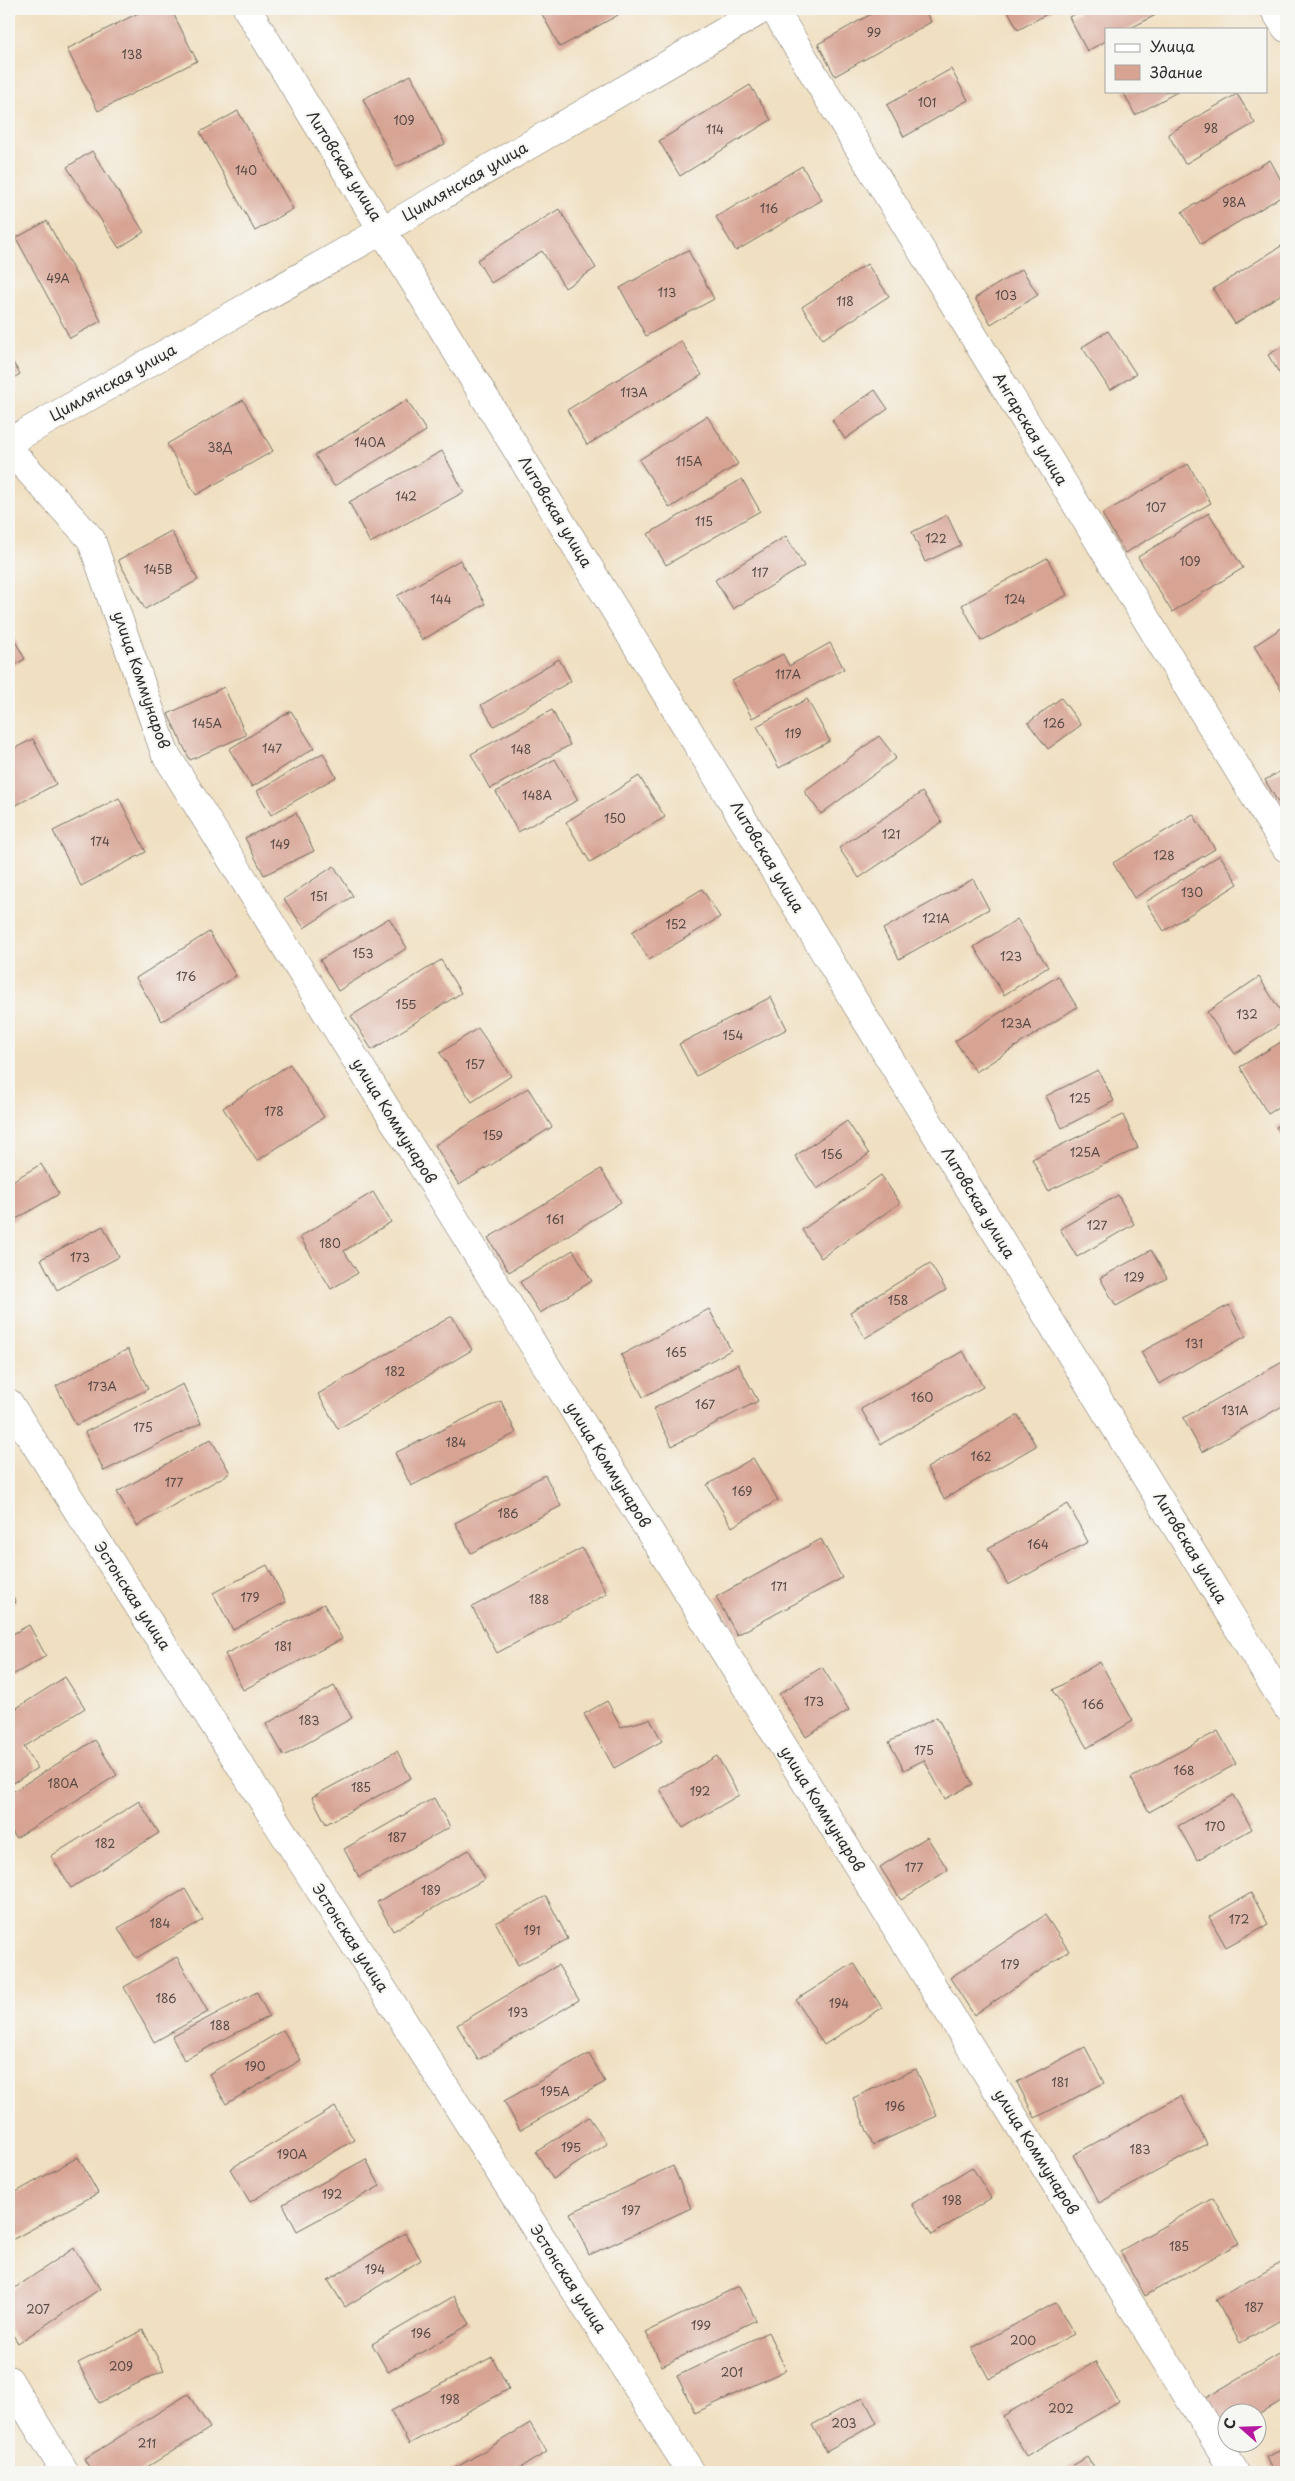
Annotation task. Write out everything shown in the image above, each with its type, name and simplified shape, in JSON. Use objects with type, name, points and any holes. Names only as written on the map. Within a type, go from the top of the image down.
[{"type":"street","name":"Литовская улица","points":[[247,9],[1286,1706]]},
{"type":"street","name":"Цимлянская улица","points":[[9,442],[383,230],[763,9]]},
{"type":"street","name":"Ангарская улица","points":[[774,9],[1286,848]]},
{"type":"street","points":[[1274,9],[1286,28]]},
{"type":"street","name":"улица Коммунаров","points":[[9,449],[91,539],[165,753],[1235,2472]]},
{"type":"street","name":"Эстонская улица","points":[[9,1403],[691,2472]]},
{"type":"street","points":[[9,2380],[64,2472]]},
{"type":"building","points":[[146,9],[171,9],[197,61],[98,111],[67,49]]},
{"type":"building","points":[[539,9],[615,9],[618,15],[560,47]]},
{"type":"building","points":[[880,9],[924,9],[931,22],[835,76],[818,44]]},
{"type":"building","points":[[1007,9],[1056,9],[1018,30]]},
{"type":"building","points":[[1085,9],[1167,9],[1131,28],[1105,28],[1105,42],[1087,51],[1069,17]]},
{"type":"building","points":[[951,69],[968,100],[904,137],[887,105]]},
{"type":"building","points":[[411,75],[445,144],[396,167],[363,99]]},
{"type":"building","points":[[750,85],[771,120],[680,176],[659,141]]},
{"type":"building","points":[[1124,92],[1177,92],[1135,115]]},
{"type":"building","points":[[1237,94],[1255,123],[1185,164],[1168,134]]},
{"type":"building","points":[[238,111],[293,209],[255,231],[200,132]]},
{"type":"building","points":[[92,151],[144,232],[119,248],[67,167]]},
{"type":"building","points":[[1270,160],[1286,189],[1286,194],[1201,244],[1182,212]]},
{"type":"building","points":[[802,166],[822,200],[736,251],[716,217]]},
{"type":"building","points":[[559,209],[596,268],[565,288],[542,251],[491,283],[477,260]]},
{"type":"building","points":[[47,221],[101,321],[70,338],[16,238]]},
{"type":"building","points":[[1286,243],[1286,291],[1235,324],[1213,289]]},
{"type":"building","points":[[688,250],[714,299],[646,336],[620,288]]},
{"type":"building","points":[[867,264],[889,296],[823,339],[802,307]]},
{"type":"building","points":[[1022,269],[1038,295],[991,324],[975,298]]},
{"type":"building","points":[[1108,331],[1136,374],[1110,390],[1082,347]]},
{"type":"building","points":[[681,341],[702,375],[587,445],[567,410]]},
{"type":"building","points":[[1286,344],[1286,384],[1268,355]]},
{"type":"building","points":[[9,356],[20,374],[9,381]]},
{"type":"building","points":[[875,390],[888,409],[845,439],[832,420]]},
{"type":"building","points":[[243,400],[273,451],[196,495],[167,444]]},
{"type":"building","points":[[407,400],[426,431],[334,486],[315,455]]},
{"type":"building","points":[[707,416],[738,464],[670,508],[639,460]]},
{"type":"building","points":[[442,451],[464,492],[370,543],[349,502]]},
{"type":"building","points":[[1188,464],[1211,503],[1125,553],[1102,514]]},
{"type":"building","points":[[742,479],[760,511],[666,565],[648,534]]},
{"type":"building","points":[[1209,513],[1243,568],[1172,612],[1138,557]]},
{"type":"building","points":[[947,515],[961,545],[925,562],[912,532]]},
{"type":"building","points":[[171,531],[198,580],[145,609],[118,560]]},
{"type":"building","points":[[786,536],[804,566],[733,609],[715,580]]},
{"type":"building","points":[[1047,558],[1067,595],[981,641],[962,605]]},
{"type":"building","points":[[460,560],[485,604],[422,640],[397,596]]},
{"type":"building","points":[[1286,625],[1286,697],[1254,646]]},
{"type":"building","points":[[9,630],[25,659],[9,668]]},
{"type":"building","points":[[830,643],[844,669],[752,718],[732,681],[783,654],[789,666]]},
{"type":"building","points":[[559,659],[571,681],[494,726],[481,705]]},
{"type":"building","points":[[224,687],[246,735],[190,760],[168,714]]},
{"type":"building","points":[[1061,698],[1081,725],[1048,749],[1028,723]]},
{"type":"building","points":[[807,699],[830,741],[779,768],[757,726]]},
{"type":"building","points":[[552,710],[570,745],[490,789],[471,754]]},
{"type":"building","points":[[291,711],[314,748],[252,787],[229,749]]},
{"type":"building","points":[[879,736],[896,758],[821,814],[804,791]]},
{"type":"building","points":[[33,739],[56,784],[9,809],[9,751]]},
{"type":"building","points":[[323,753],[336,777],[271,815],[257,791]]},
{"type":"building","points":[[555,759],[578,800],[518,832],[496,792]]},
{"type":"building","points":[[1286,768],[1286,816],[1265,780]]},
{"type":"building","points":[[639,776],[665,817],[590,862],[566,822]]},
{"type":"building","points":[[922,792],[942,822],[859,878],[839,848]]},
{"type":"building","points":[[119,798],[146,852],[81,886],[53,831]]},
{"type":"building","points":[[296,813],[314,851],[264,875],[245,838]]},
{"type":"building","points":[[1193,814],[1215,849],[1134,898],[1113,863]]},
{"type":"building","points":[[1220,855],[1238,884],[1164,931],[1146,902]]},
{"type":"building","points":[[334,866],[353,896],[304,928],[284,899]]},
{"type":"building","points":[[973,879],[989,909],[899,959],[883,929]]},
{"type":"building","points":[[702,889],[720,917],[649,960],[632,932]]},
{"type":"building","points":[[389,918],[407,948],[338,991],[320,960]]},
{"type":"building","points":[[1017,919],[1048,967],[1004,995],[974,947]]},
{"type":"building","points":[[209,932],[236,976],[162,1021],[136,978]]},
{"type":"building","points":[[441,960],[461,993],[372,1050],[351,1016]]},
{"type":"building","points":[[1058,976],[1077,1007],[976,1072],[955,1041]]},
{"type":"building","points":[[1259,977],[1286,1020],[1235,1054],[1207,1012]]},
{"type":"building","points":[[771,997],[787,1029],[696,1076],[679,1044]]},
{"type":"building","points":[[478,1028],[511,1076],[472,1102],[440,1053]]},
{"type":"building","points":[[1286,1039],[1286,1103],[1268,1114],[1240,1067]]},
{"type":"building","points":[[290,1064],[324,1117],[257,1161],[223,1108]]},
{"type":"building","points":[[1098,1070],[1114,1101],[1062,1128],[1046,1096]]},
{"type":"building","points":[[528,1088],[552,1127],[459,1185],[435,1145]]},
{"type":"building","points":[[1123,1115],[1138,1148],[1048,1191],[1032,1159]]},
{"type":"building","points":[[847,1121],[869,1154],[817,1189],[795,1156]]},
{"type":"building","points":[[1286,1121],[1286,1143],[1276,1127]]},
{"type":"building","points":[[41,1164],[59,1194],[9,1223],[9,1183]]},
{"type":"building","points":[[601,1169],[621,1202],[509,1272],[488,1238]]},
{"type":"building","points":[[881,1175],[900,1203],[821,1258],[802,1230]]},
{"type":"building","points":[[373,1192],[391,1222],[344,1251],[358,1273],[331,1289],[300,1237]]},
{"type":"building","points":[[1118,1195],[1134,1224],[1077,1257],[1060,1229]]},
{"type":"building","points":[[103,1226],[119,1257],[57,1290],[41,1259]]},
{"type":"building","points":[[573,1250],[592,1281],[540,1313],[520,1282]]},
{"type":"building","points":[[1151,1250],[1167,1278],[1116,1306],[1100,1278]]},
{"type":"building","points":[[930,1263],[946,1290],[865,1338],[850,1312]]},
{"type":"building","points":[[1229,1305],[1246,1336],[1159,1384],[1141,1352]]},
{"type":"building","points":[[709,1309],[731,1350],[643,1397],[621,1355]]},
{"type":"building","points":[[452,1316],[472,1350],[338,1429],[318,1394]]},
{"type":"building","points":[[128,1349],[148,1389],[76,1425],[56,1386]]},
{"type":"building","points":[[963,1351],[983,1387],[881,1444],[861,1409]]},
{"type":"building","points":[[1286,1360],[1286,1404],[1202,1452],[1183,1418]]},
{"type":"building","points":[[738,1364],[758,1401],[672,1446],[653,1409]]},
{"type":"building","points":[[183,1384],[201,1423],[104,1471],[85,1432]]},
{"type":"building","points":[[501,1401],[516,1433],[411,1486],[395,1453]]},
{"type":"building","points":[[1018,1415],[1036,1446],[944,1499],[927,1468]]},
{"type":"building","points":[[211,1439],[230,1473],[137,1526],[117,1492]]},
{"type":"building","points":[[753,1458],[778,1500],[732,1527],[707,1485]]},
{"type":"building","points":[[545,1475],[561,1506],[471,1553],[455,1523]]},
{"type":"building","points":[[1068,1504],[1088,1542],[1008,1585],[988,1548]]},
{"type":"building","points":[[821,1539],[842,1578],[737,1635],[716,1597]]},
{"type":"building","points":[[582,1548],[607,1594],[497,1653],[472,1607]]},
{"type":"building","points":[[267,1565],[286,1602],[233,1630],[213,1593]]},
{"type":"building","points":[[9,1590],[16,1602],[9,1606]]},
{"type":"building","points":[[324,1604],[342,1639],[243,1690],[225,1654]]},
{"type":"building","points":[[29,1625],[46,1656],[9,1677],[9,1636]]},
{"type":"building","points":[[1100,1662],[1133,1721],[1087,1748],[1053,1690]]},
{"type":"building","points":[[822,1667],[849,1710],[806,1737],[779,1694]]},
{"type":"building","points":[[65,1677],[85,1708],[24,1747],[37,1768],[9,1786],[9,1713]]},
{"type":"building","points":[[334,1686],[352,1718],[284,1756],[266,1724]]},
{"type":"building","points":[[607,1701],[621,1727],[650,1719],[662,1741],[614,1768],[584,1714]]},
{"type":"building","points":[[937,1717],[973,1784],[945,1799],[924,1760],[904,1770],[889,1742]]},
{"type":"building","points":[[1218,1731],[1236,1764],[1149,1812],[1131,1778]]},
{"type":"building","points":[[95,1740],[117,1775],[16,1838],[9,1827],[9,1794]]},
{"type":"building","points":[[397,1751],[411,1778],[326,1824],[312,1797]]},
{"type":"building","points":[[717,1756],[739,1795],[683,1828],[660,1789]]},
{"type":"building","points":[[1233,1795],[1252,1829],[1197,1860],[1178,1826]]},
{"type":"building","points":[[434,1798],[450,1827],[359,1877],[344,1849]]},
{"type":"building","points":[[139,1801],[159,1833],[71,1888],[51,1856]]},
{"type":"building","points":[[927,1837],[948,1870],[901,1900],[880,1867]]},
{"type":"building","points":[[469,1850],[485,1879],[393,1931],[377,1902]]},
{"type":"building","points":[[185,1889],[203,1920],[136,1958],[118,1928]]},
{"type":"building","points":[[1251,1893],[1268,1924],[1226,1947],[1209,1917]]},
{"type":"building","points":[[546,1896],[568,1939],[518,1965],[496,1923]]},
{"type":"building","points":[[1045,1915],[1069,1951],[974,2015],[950,1978]]},
{"type":"building","points":[[177,1957],[208,2012],[154,2042],[124,1987]]},
{"type":"building","points":[[854,1963],[882,2008],[824,2045],[796,2000]]},
{"type":"building","points":[[558,1965],[579,2000],[478,2060],[457,2025]]},
{"type":"building","points":[[257,1992],[269,2016],[184,2060],[172,2037]]},
{"type":"building","points":[[283,2030],[301,2060],[226,2104],[209,2074]]},
{"type":"building","points":[[1085,2047],[1104,2083],[1035,2118],[1017,2082]]},
{"type":"building","points":[[589,2054],[605,2082],[520,2130],[504,2101]]},
{"type":"building","points":[[916,2069],[937,2116],[873,2145],[853,2098]]},
{"type":"building","points":[[1181,2096],[1207,2144],[1099,2203],[1073,2155]]},
{"type":"building","points":[[335,2107],[354,2140],[250,2202],[230,2169]]},
{"type":"building","points":[[589,2117],[607,2144],[553,2179],[536,2152]]},
{"type":"building","points":[[78,2157],[98,2193],[10,2241],[9,2196]]},
{"type":"building","points":[[366,2159],[380,2186],[297,2231],[283,2204]]},
{"type":"building","points":[[673,2166],[691,2208],[589,2255],[570,2213]]},
{"type":"building","points":[[972,2167],[991,2198],[932,2235],[912,2204]]},
{"type":"building","points":[[1213,2198],[1239,2243],[1145,2296],[1120,2251]]},
{"type":"building","points":[[405,2233],[421,2260],[345,2307],[328,2280]]},
{"type":"building","points":[[74,2248],[100,2289],[18,2343],[9,2329],[9,2292]]},
{"type":"building","points":[[1281,2263],[1286,2272],[1286,2317],[1240,2343],[1216,2299]]},
{"type":"building","points":[[739,2286],[756,2320],[662,2366],[646,2332]]},
{"type":"building","points":[[454,2296],[470,2324],[388,2372],[372,2344]]},
{"type":"building","points":[[1056,2302],[1074,2334],[989,2379],[972,2348]]},
{"type":"building","points":[[143,2330],[164,2370],[99,2403],[78,2363]]},
{"type":"building","points":[[768,2332],[786,2370],[695,2413],[677,2376]]},
{"type":"building","points":[[1286,2350],[1286,2398],[1268,2409],[1268,2404],[1218,2404],[1218,2423],[1204,2399]]},
{"type":"building","points":[[492,2357],[509,2389],[409,2444],[391,2411]]},
{"type":"building","points":[[1095,2362],[1119,2402],[1026,2456],[1003,2416]]},
{"type":"building","points":[[188,2394],[210,2428],[139,2472],[92,2472],[84,2459]]},
{"type":"building","points":[[863,2397],[877,2423],[826,2451],[812,2425]]},
{"type":"building","points":[[530,2423],[547,2452],[513,2472],[449,2472]]},
{"type":"building","points":[[1286,2448],[1286,2472],[1273,2472],[1266,2457]]},
{"type":"building","points":[[1087,2457],[1096,2472],[1062,2472]]}]
